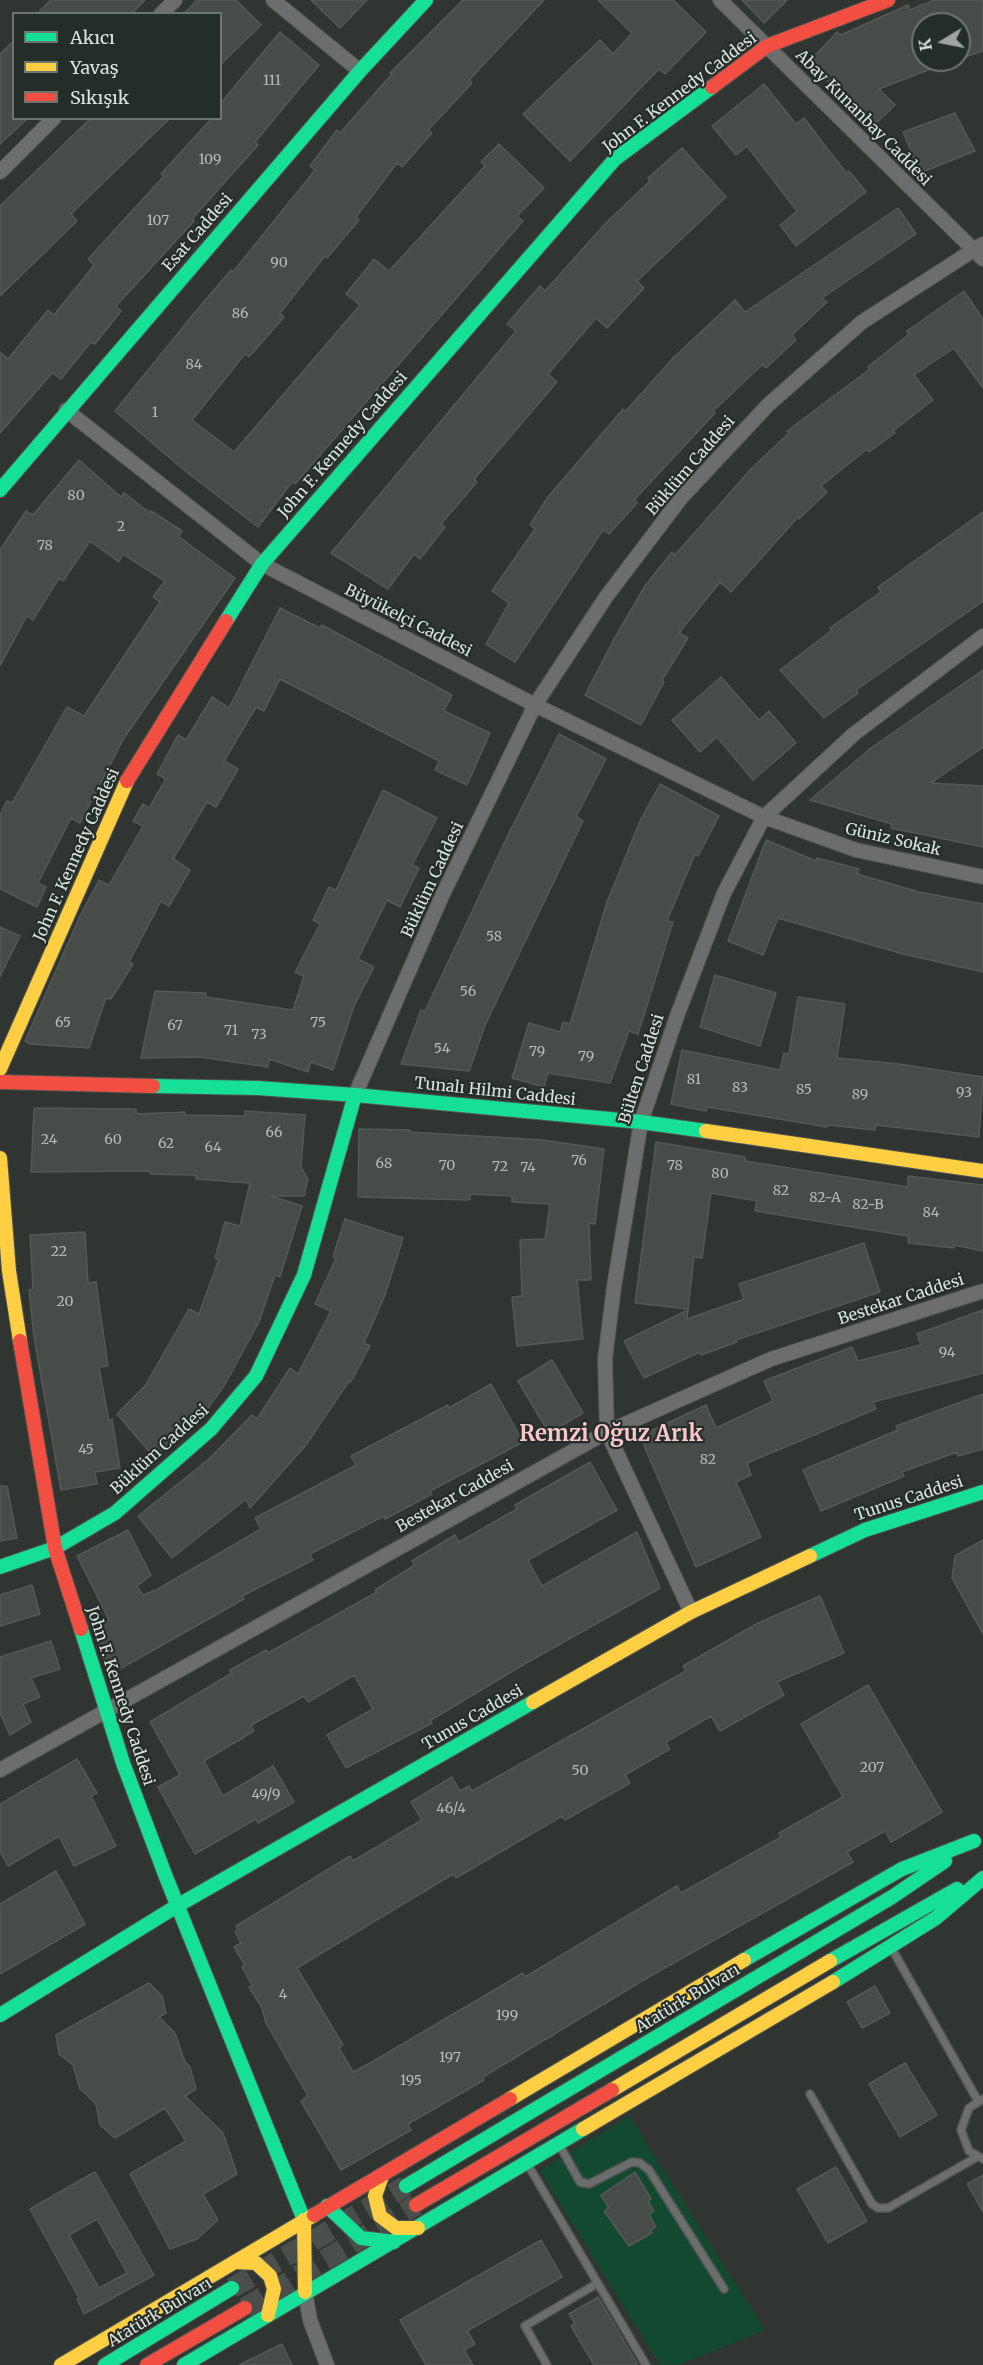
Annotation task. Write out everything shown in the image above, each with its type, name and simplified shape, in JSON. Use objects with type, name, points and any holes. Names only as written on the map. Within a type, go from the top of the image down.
[{"type":"main road","name":"Esat Caddesi","points":[[0,490],[66,410],[360,71],[426,0]]},
{"type":"main road","name":"John F. Kennedy Caddesi","points":[[0,1069],[125,783],[262,564],[615,159],[767,46],[888,0]]},
{"type":"main road","name":"Tunalı Hilmi Caddesi","points":[[0,1082],[258,1088],[355,1095],[641,1122],[983,1171]]},
{"type":"main road","name":"Büklüm Caddesi","points":[[0,1567],[55,1548],[115,1513],[211,1429],[256,1376],[304,1275],[355,1095]]},
{"type":"main road","name":"John F. Kennedy Caddesi","points":[[0,1158],[5,1272],[55,1548],[105,1711],[177,1906],[304,2220]]},
{"type":"main road","name":"Tunus Caddesi","points":[[0,2015],[177,1906],[691,1612],[865,1530],[983,1492]]},
{"type":"main road","points":[[61,2365],[850,1896],[902,1869],[978,1839]]},
{"type":"main road","name":"Atatürk Bulvarı","points":[[406,2186],[892,1897],[978,1839]]},
{"type":"main road","points":[[184,2365],[891,1947],[936,1918],[983,1877]]},
{"type":"main road","points":[[416,2205],[901,1919],[983,1877]]},
{"type":"main road","points":[[382,2175],[375,2196],[377,2209],[384,2222],[396,2228],[418,2228]]},
{"type":"main road","points":[[327,2206],[361,2238],[378,2242],[394,2242]]},
{"type":"main road","points":[[304,2220],[305,2292]]},
{"type":"main road","points":[[236,2262],[256,2263],[270,2276],[274,2289],[268,2315]]},
{"type":"main road","name":"Atatürk Bulvarı","points":[[105,2365],[232,2288]]},
{"type":"main road","points":[[147,2365],[245,2308]]},
{"type":"street","points":[[163,12],[175,0]]},
{"type":"street","points":[[273,0],[360,71]]},
{"type":"street","name":"Abay Kunanbay Caddesi","points":[[720,0],[980,251]]},
{"type":"street","points":[[0,172],[52,120]]},
{"type":"street","name":"Büklüm Caddesi","points":[[355,1095],[441,898],[535,705],[606,597],[681,498],[768,405],[862,322],[980,251]]},
{"type":"street","name":"Büyükelçi Caddesi","points":[[66,410],[262,564],[535,705],[764,817]]},
{"type":"street","name":"Bülten Caddesi","points":[[691,1612],[607,1432],[605,1359],[614,1287],[641,1122],[676,1016],[724,893],[764,817],[801,779],[854,734],[983,636]]},
{"type":"street","name":"Güniz Sokak","points":[[764,817],[856,850],[983,877]]},
{"type":"street","name":"Bestekar Caddesi","points":[[0,1770],[607,1432],[771,1359],[983,1291]]},
{"type":"street","points":[[305,2292],[309,2320],[327,2365]]},
{"type":"lane","points":[[810,2094],[872,2204],[878,2208],[888,2208],[980,2158],[969,2151],[962,2130],[963,2118],[980,2100],[891,1947]]},
{"type":"lane","points":[[559,2144],[580,2182],[589,2184],[632,2162],[640,2163],[649,2170],[724,2289]]},
{"type":"lane","points":[[526,2163],[646,2365]]},
{"type":"lane","points":[[547,2365],[525,2326],[598,2283]]},
{"type":"green space","points":[[629,2116],[765,2330],[679,2365],[660,2365],[540,2171]]},
{"type":"building","points":[[51,0],[145,0],[133,12],[39,12]]},
{"type":"building","points":[[197,0],[236,0],[261,25],[222,63],[222,12],[186,12]]},
{"type":"building","points":[[311,0],[367,0],[340,28]]},
{"type":"building","points":[[463,0],[544,0],[469,80],[472,83],[428,130],[432,133],[402,167],[397,163],[356,217],[359,220],[327,258],[325,256],[280,313],[284,317],[249,357],[245,354],[192,420],[234,452],[360,305],[346,294],[374,259],[389,271],[485,166],[481,162],[499,144],[544,188],[517,216],[523,221],[295,484],[292,482],[258,527],[184,470],[115,411],[196,311],[231,270],[233,272],[315,170],[310,166],[337,130],[340,133],[392,74],[390,73]]},
{"type":"building","points":[[598,0],[673,0],[706,32],[665,74],[659,69],[570,161],[523,114],[600,40],[613,54],[632,33]]},
{"type":"building","points":[[742,0],[787,0],[764,23]]},
{"type":"building","points":[[934,0],[983,0],[983,51],[971,55],[971,12],[911,12],[911,72],[923,72],[879,89],[895,105],[873,126],[809,62],[837,32],[841,35],[908,5],[910,10]]},
{"type":"building","points":[[280,32],[319,65],[255,142],[258,145],[192,219],[194,221],[116,306],[121,311],[95,344],[91,342],[61,379],[52,373],[0,433],[0,352],[8,359],[48,310],[54,315],[94,265],[88,259],[164,176],[161,174],[210,120],[222,120],[222,102]]},
{"type":"building","points":[[12,43],[12,120],[26,120],[0,144],[0,54]]},
{"type":"building","points":[[764,84],[796,124],[804,118],[846,173],[849,171],[866,192],[796,246],[780,225],[797,211],[747,146],[736,155],[712,126]]},
{"type":"building","points":[[955,113],[975,151],[920,173],[903,132]]},
{"type":"building","points":[[89,120],[168,120],[71,214],[77,221],[0,296],[0,206]]},
{"type":"building","points":[[682,148],[726,197],[637,281],[644,288],[607,328],[596,318],[548,374],[557,382],[474,479],[477,482],[441,524],[445,527],[420,559],[414,554],[388,589],[331,553],[516,331],[507,324],[540,286],[545,291],[605,224],[650,181],[648,178]]},
{"type":"building","points":[[898,208],[916,234],[822,298],[827,302],[792,335],[796,340],[766,368],[763,364],[713,411],[715,413],[634,500],[637,503],[609,534],[603,530],[515,662],[486,644],[509,603],[492,591],[535,529],[530,525],[548,497],[623,409],[626,411],[673,358],[735,300],[745,312]]},
{"type":"building","points":[[964,291],[983,319],[983,388],[954,348],[914,375],[933,400],[893,431],[895,433],[869,452],[867,449],[821,486],[827,492],[799,519],[798,517],[731,592],[720,582],[679,633],[688,638],[662,680],[664,682],[641,725],[585,695],[645,586],[672,552],[675,555],[751,469],[789,433],[787,431],[870,369],[868,367],[909,334],[907,331]]},
{"type":"building","points":[[79,460],[121,497],[124,493],[150,513],[151,511],[182,531],[179,537],[235,578],[124,738],[80,823],[71,818],[38,883],[46,887],[37,907],[0,889],[0,815],[7,801],[12,803],[67,707],[84,716],[160,602],[153,597],[165,581],[123,554],[119,562],[90,541],[63,581],[59,578],[33,620],[27,616],[0,666],[0,550],[26,511],[33,515]]},
{"type":"building","points":[[983,512],[983,601],[856,690],[858,693],[824,718],[780,670],[832,630],[830,628],[881,592],[878,587]]},
{"type":"building","points":[[280,608],[320,628],[322,625],[452,695],[444,711],[490,733],[467,785],[435,770],[439,761],[280,679],[264,711],[256,707],[224,761],[238,769],[216,807],[207,802],[173,859],[190,870],[169,906],[161,901],[129,962],[133,964],[111,999],[106,998],[89,1048],[30,1044],[25,1041],[80,916],[99,880],[109,885],[143,826],[133,821],[143,804],[149,808],[166,779],[157,774],[178,735],[186,740],[212,697],[229,708]]},
{"type":"building","points":[[983,670],[983,747],[931,783],[983,786],[983,847],[891,828],[892,824],[810,800],[871,748]]},
{"type":"building","points":[[721,677],[759,720],[769,711],[796,743],[753,780],[717,737],[700,752],[672,720]]},
{"type":"building","points":[[559,734],[606,759],[576,817],[583,821],[486,1023],[469,1071],[401,1064],[421,1010],[425,1011],[508,835]]},
{"type":"building","points":[[660,784],[719,816],[698,856],[695,854],[667,921],[673,922],[638,1034],[629,1031],[610,1083],[548,1073],[544,1087],[512,1078],[529,1023],[560,1032],[563,1022],[570,1024],[607,902],[640,821]]},
{"type":"building","points":[[383,790],[437,818],[412,865],[419,868],[400,907],[387,900],[358,959],[374,967],[354,1006],[333,1070],[311,1062],[308,1072],[269,1059],[268,1067],[200,1057],[141,1058],[155,991],[206,993],[206,997],[293,1010],[304,976],[295,972],[320,924],[313,920],[329,887],[336,890]]},
{"type":"building","points":[[766,840],[816,861],[817,858],[859,869],[857,874],[919,892],[983,904],[983,972],[903,954],[778,918],[763,955],[728,941]]},
{"type":"building","points":[[0,927],[20,936],[0,977]]},
{"type":"building","points":[[715,975],[776,993],[760,1046],[700,1027]]},
{"type":"building","points":[[798,997],[845,1004],[837,1058],[899,1064],[983,1077],[979,1137],[876,1125],[875,1130],[828,1125],[827,1127],[707,1107],[706,1111],[671,1104],[682,1050],[780,1070],[784,1053],[789,1054]]},
{"type":"building","points":[[34,1108],[136,1109],[136,1114],[185,1112],[185,1115],[245,1116],[245,1111],[305,1115],[301,1167],[308,1179],[304,1196],[271,1196],[302,1206],[280,1277],[275,1275],[259,1322],[224,1386],[202,1416],[199,1414],[154,1457],[117,1414],[145,1386],[189,1309],[199,1314],[219,1259],[215,1258],[225,1222],[240,1226],[250,1183],[196,1179],[196,1175],[150,1174],[150,1171],[31,1172]]},
{"type":"building","points":[[359,1129],[410,1130],[410,1132],[543,1140],[604,1149],[595,1224],[589,1223],[591,1280],[577,1280],[583,1339],[517,1346],[512,1297],[522,1296],[520,1240],[545,1239],[550,1204],[512,1202],[512,1196],[470,1194],[470,1200],[358,1197]]},
{"type":"building","points":[[656,1142],[745,1157],[745,1161],[908,1187],[908,1176],[983,1185],[983,1251],[954,1245],[954,1248],[908,1243],[908,1236],[755,1211],[757,1201],[711,1193],[702,1258],[694,1257],[688,1309],[635,1303]]},
{"type":"building","points":[[345,1219],[403,1238],[385,1295],[364,1343],[370,1346],[351,1382],[349,1381],[306,1445],[250,1508],[246,1499],[172,1558],[138,1516],[209,1459],[252,1415],[257,1419],[290,1368],[298,1374],[331,1311],[315,1304],[336,1258],[333,1257]]},
{"type":"building","points":[[85,1232],[88,1283],[96,1282],[108,1366],[99,1367],[109,1422],[112,1419],[120,1468],[95,1472],[97,1484],[61,1490],[34,1337],[29,1290],[33,1289],[30,1235]]},
{"type":"building","points":[[864,1243],[880,1292],[736,1340],[737,1342],[701,1355],[700,1352],[644,1378],[624,1341],[688,1310],[687,1319],[744,1299],[739,1284]]},
{"type":"building","points":[[983,1310],[983,1373],[873,1402],[876,1409],[747,1463],[751,1475],[736,1482],[761,1537],[696,1567],[640,1436],[706,1405],[716,1428],[773,1401],[764,1381],[852,1347],[858,1361],[921,1345],[917,1334]]},
{"type":"building","points":[[552,1360],[583,1413],[549,1433],[518,1381]]},
{"type":"building","points":[[491,1384],[523,1442],[430,1491],[432,1494],[385,1519],[384,1516],[310,1554],[313,1560],[242,1596],[244,1599],[109,1675],[94,1629],[109,1620],[77,1556],[128,1530],[151,1575],[137,1586],[143,1595],[158,1589],[261,1529],[255,1518],[356,1465],[351,1456],[448,1405],[449,1408]]},
{"type":"building","points":[[983,1394],[983,1449],[958,1456],[957,1452],[902,1472],[904,1476],[821,1511],[803,1470],[898,1430],[896,1426]]},
{"type":"building","points":[[590,1462],[617,1510],[528,1560],[542,1586],[637,1532],[660,1588],[528,1662],[431,1720],[432,1723],[346,1768],[327,1735],[373,1709],[354,1675],[308,1702],[304,1696],[251,1725],[254,1731],[204,1761],[223,1796],[273,1766],[294,1802],[258,1823],[256,1819],[195,1854],[158,1787],[180,1775],[150,1722],[232,1673],[230,1670],[266,1650],[268,1653],[377,1592],[375,1590],[415,1565],[412,1561],[455,1535],[459,1542],[517,1509],[515,1505]]},
{"type":"building","points":[[0,1486],[7,1486],[17,1538],[0,1541]]},
{"type":"building","points":[[983,1540],[983,1634],[952,1578],[955,1556]]},
{"type":"building","points":[[32,1585],[40,1614],[0,1626],[0,1595]]},
{"type":"building","points":[[820,1596],[844,1653],[777,1682],[784,1695],[720,1731],[711,1716],[666,1742],[670,1749],[625,1775],[630,1783],[565,1820],[562,1816],[456,1878],[453,1874],[297,1968],[343,2045],[339,2048],[353,2072],[523,1973],[525,1977],[677,1886],[681,1893],[781,1837],[779,1833],[843,1797],[801,1724],[868,1685],[942,1812],[891,1842],[885,1831],[847,1852],[853,1862],[647,1978],[483,2077],[484,2080],[408,2124],[411,2130],[341,2170],[301,2101],[308,2096],[266,2023],[262,2008],[249,1987],[252,1985],[242,1967],[245,1965],[234,1947],[241,1943],[235,1932],[238,1930],[236,1926],[350,1856],[353,1861],[422,1820],[411,1802],[452,1777],[460,1791],[469,1786],[472,1791],[686,1671],[683,1666],[758,1623]]},
{"type":"building","points":[[51,1641],[60,1669],[31,1678],[40,1697],[23,1704],[31,1722],[10,1735],[0,1713],[0,1657]]},
{"type":"building","points":[[77,1759],[97,1793],[91,1796],[116,1846],[74,1866],[59,1836],[8,1866],[0,1851],[0,1804]]},
{"type":"building","points":[[56,1871],[85,1924],[0,1974],[0,1904]]},
{"type":"building","points":[[149,1983],[162,1996],[166,2013],[159,2017],[175,2033],[185,2062],[190,2067],[196,2089],[185,2096],[223,2133],[237,2174],[203,2194],[218,2220],[197,2239],[170,2249],[130,2174],[186,2141],[165,2108],[115,2138],[100,2125],[96,2104],[80,2089],[73,2065],[59,2054],[56,2035]]},
{"type":"building","points":[[875,1986],[890,2013],[862,2028],[847,2002]]},
{"type":"building","points":[[905,2063],[937,2115],[900,2137],[869,2084]]},
{"type":"building","points":[[836,2167],[867,2221],[828,2243],[797,2189]]},
{"type":"building","points":[[95,2172],[154,2275],[84,2314],[77,2299],[79,2298],[30,2209]],"holes":[[[97,2219],[127,2273],[99,2288],[69,2235]]]},
{"type":"building","points":[[635,2172],[651,2199],[648,2201],[654,2211],[649,2214],[656,2227],[650,2230],[652,2233],[629,2246],[604,2211],[609,2208],[601,2195]]},
{"type":"building","points":[[983,2175],[983,2212],[967,2184]]},
{"type":"building","points":[[541,2240],[562,2277],[467,2331],[475,2344],[464,2350],[473,2365],[426,2365],[400,2320]]},
{"type":"building","points":[[598,2297],[638,2365],[594,2365],[571,2326],[575,2324],[569,2314]]},
{"type":"building","points":[[282,2344],[292,2365],[239,2365]]},
{"type":"tunnel","points":[[232,2288],[406,2186]]},
{"type":"tunnel","points":[[245,2308],[416,2205]]},
{"type":"traffic: fast","points":[[0,490],[360,71],[426,0]]},
{"type":"traffic: fast","points":[[226,621],[262,564],[615,159],[712,87]]},
{"type":"traffic: fast","points":[[153,1086],[258,1088],[355,1095],[641,1122],[706,1131]]},
{"type":"traffic: fast","points":[[0,1567],[55,1548],[115,1513],[211,1429],[256,1376],[304,1275],[355,1095]]},
{"type":"traffic: fast","points":[[810,1556],[865,1530],[983,1492]]},
{"type":"traffic: fast","points":[[81,1629],[123,1763],[166,1877],[304,2220]]},
{"type":"traffic: fast","points":[[0,2015],[177,1906],[533,1702]]},
{"type":"traffic: fast","points":[[744,1960],[902,1869],[974,1841]]},
{"type":"traffic: fast","points":[[406,2186],[892,1897],[945,1861]]},
{"type":"traffic: fast","points":[[833,1982],[936,1918],[983,1878]]},
{"type":"traffic: fast","points":[[830,1961],[957,1889]]},
{"type":"traffic: fast","points":[[184,2365],[583,2129]]},
{"type":"traffic: fast","points":[[327,2206],[361,2238],[394,2242]]},
{"type":"traffic: fast","points":[[105,2365],[232,2288]]},
{"type":"traffic: slow","points":[[0,1069],[127,781]]},
{"type":"traffic: slow","points":[[706,1131],[983,1171]]},
{"type":"traffic: slow","points":[[0,1158],[9,1271],[20,1341]]},
{"type":"traffic: slow","points":[[533,1702],[691,1612],[810,1556]]},
{"type":"traffic: slow","points":[[510,2099],[744,1960]]},
{"type":"traffic: slow","points":[[612,2090],[830,1961]]},
{"type":"traffic: slow","points":[[583,2129],[833,1982]]},
{"type":"traffic: slow","points":[[382,2176],[375,2196],[380,2216],[396,2228],[418,2228]]},
{"type":"traffic: slow","points":[[61,2365],[314,2215]]},
{"type":"traffic: slow","points":[[304,2220],[305,2292]]},
{"type":"traffic: slow","points":[[235,2262],[256,2263],[270,2276],[274,2289],[268,2315]]},
{"type":"traffic: jam","points":[[712,87],[767,46],[888,0]]},
{"type":"traffic: jam","points":[[127,781],[226,621]]},
{"type":"traffic: jam","points":[[0,1082],[153,1086]]},
{"type":"traffic: jam","points":[[20,1341],[55,1548],[81,1629]]},
{"type":"traffic: jam","points":[[416,2205],[612,2090]]},
{"type":"traffic: jam","points":[[314,2215],[510,2099]]},
{"type":"traffic: jam","points":[[147,2365],[245,2308]]},
{"type":"district","name":"Remzi Oğuz Arık","points":[[611,1435]]}]
